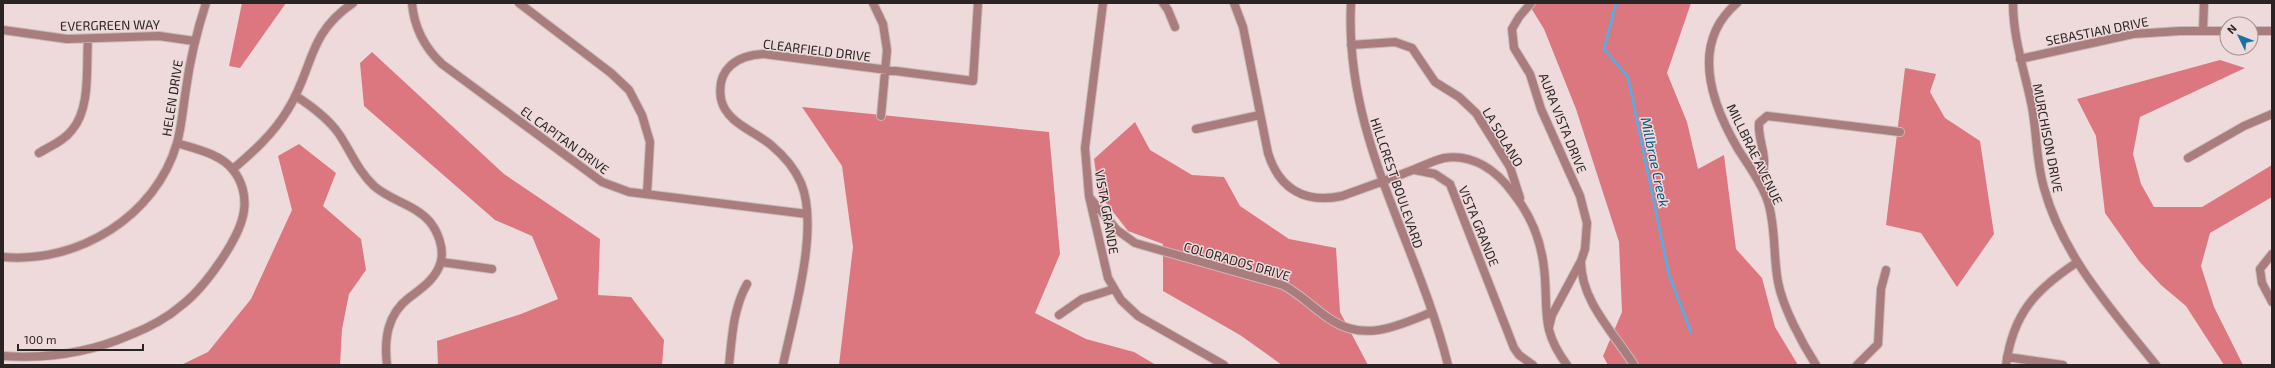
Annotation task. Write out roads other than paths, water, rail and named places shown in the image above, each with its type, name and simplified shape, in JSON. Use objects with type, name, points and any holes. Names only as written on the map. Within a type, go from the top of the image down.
[{"type":"street","name":"HELEN DRIVE","points":[[3,257],[41,256],[59,253],[97,238],[115,227],[146,199],[169,163],[177,143],[194,41],[206,3]]},
{"type":"street","points":[[233,169],[278,126],[296,96],[321,34],[340,12],[353,3]]},
{"type":"street","name":"EL CAPITAN DRIVE","points":[[412,3],[417,30],[424,44],[442,64],[602,182],[615,188],[647,194],[807,214]]},
{"type":"street","points":[[519,3],[611,73],[633,96],[642,115],[650,142],[647,194]]},
{"type":"street","points":[[873,3],[883,24],[886,36],[881,116]]},
{"type":"street","name":"CLEARFIELD DRIVE","points":[[783,365],[802,270],[807,214],[801,183],[787,161],[771,145],[736,122],[728,114],[721,101],[720,87],[724,75],[730,65],[741,58],[764,54],[973,81],[978,3]]},
{"type":"street","name":"VISTA GRANDE","points":[[1104,3],[1086,129],[1085,148],[1089,196],[1105,267],[1114,289],[1129,308],[1147,323],[1224,365]]},
{"type":"street","points":[[1162,3],[1168,10],[1175,27]]},
{"type":"street","points":[[1234,3],[1243,27],[1260,115],[1272,166],[1287,186],[1307,197],[1330,199],[1382,182],[1444,158],[1456,157],[1478,162],[1498,175],[1523,206],[1534,228],[1543,260],[1546,319],[1549,334],[1555,348],[1567,365]]},
{"type":"street","name":"HILLCREST BOULEVARD","points":[[1351,3],[1351,45],[1358,103],[1382,182],[1432,312],[1448,365]]},
{"type":"street","name":"AURA VISTA DRIVE","points":[[1531,3],[1519,17],[1512,29],[1512,39],[1514,48],[1530,74],[1541,109],[1584,209],[1587,237],[1581,261]]},
{"type":"street","name":"MILLBRAE AVENUE","points":[[1737,3],[1719,22],[1712,34],[1709,64],[1710,81],[1720,114],[1767,199],[1773,220],[1778,283],[1801,338],[1816,365]]},
{"type":"street","name":"MURCHISON DRIVE","points":[[2013,3],[2015,37],[2032,108],[2036,150],[2044,188],[2057,225],[2076,263],[2156,365]]},
{"type":"street","points":[[2203,31],[2204,3]]},
{"type":"street","name":"EVERGREEN WAY","points":[[3,30],[51,38],[88,40],[160,36],[194,41]]},
{"type":"street","name":"SEBASTIAN DRIVE","points":[[2020,59],[2133,34],[2219,31]]},
{"type":"street","points":[[2259,31],[2272,32]]},
{"type":"street","points":[[39,153],[63,139],[72,130],[80,118],[84,104],[88,40]]},
{"type":"street","name":"LA SOLANO","points":[[1351,45],[1395,42],[1412,48],[1436,82],[1459,97],[1476,113],[1510,167],[1523,206]]},
{"type":"street","points":[[296,96],[317,111],[338,132],[363,175],[374,186],[396,201],[420,213],[430,222],[441,248],[441,262],[429,282],[398,308],[391,320],[386,342],[387,365]]},
{"type":"street","points":[[2188,158],[2244,126],[2272,114]]},
{"type":"street","points":[[1196,129],[1260,115]]},
{"type":"street","points":[[1760,184],[1764,172],[1764,158],[1759,133],[1759,123],[1766,116],[1900,132]]},
{"type":"street","points":[[3,356],[55,356],[91,349],[131,335],[167,316],[182,306],[196,293],[212,272],[240,224],[244,211],[244,196],[240,182],[233,169],[213,155],[177,143]]},
{"type":"street","name":"VISTA GRANDE","points":[[1412,170],[1435,174],[1450,184],[1514,348],[1520,355],[1533,365]]},
{"type":"street","name":"COLORADOS DRIVE","points":[[1089,196],[1117,230],[1135,243],[1283,285],[1295,291],[1333,321],[1344,327],[1369,331],[1381,330],[1432,312]]},
{"type":"street","points":[[2272,254],[2260,269],[2262,282],[2272,302]]},
{"type":"street","points":[[1549,334],[1552,315],[1581,261]]},
{"type":"street","points":[[1581,261],[1581,271],[1587,292],[1634,365]]},
{"type":"street","points":[[441,262],[492,269]]},
{"type":"street","points":[[2063,365],[2007,361],[2015,326],[2032,298],[2056,276],[2076,263]]},
{"type":"street","points":[[1857,365],[1878,344],[1881,289],[1886,270]]},
{"type":"street","points":[[729,365],[738,303],[747,284]]},
{"type":"street","points":[[1059,315],[1082,299],[1114,289]]},
{"type":"waterway","name":"Millbrae Creek","points":[[1616,3],[1604,49],[1628,77],[1669,275],[1691,332]]}]
